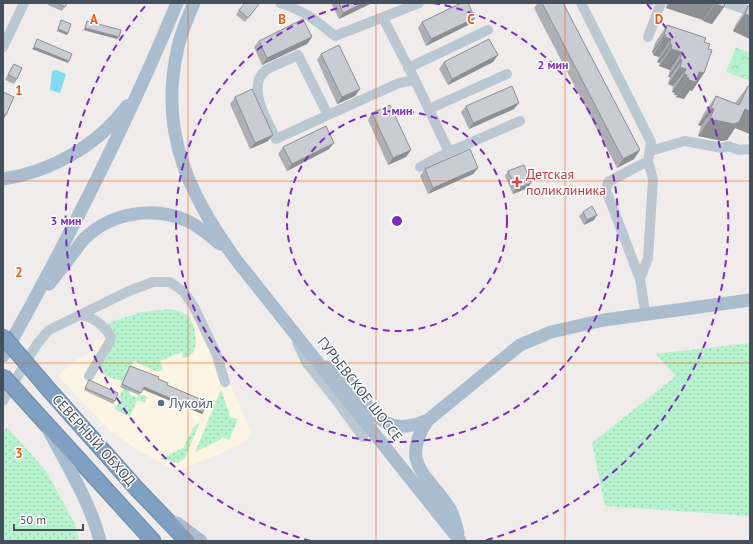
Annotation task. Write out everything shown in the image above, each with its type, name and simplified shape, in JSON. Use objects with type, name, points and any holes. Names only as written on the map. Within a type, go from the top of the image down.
[{"type":"highway","name":"СЕВЕРНЫЙ ОБХОД","points":[[3,336],[137,489],[187,541]]},
{"type":"highway","name":"СЕВЕРНЫЙ ОБХОД","points":[[3,376],[153,541]]},
{"type":"main road","points":[[3,356],[30,308],[103,167],[140,88],[177,3]]},
{"type":"main road","points":[[194,3],[183,30],[173,71],[172,116],[175,136],[190,184],[213,226],[235,258]]},
{"type":"main road","points":[[3,179],[20,176],[47,167],[84,146],[107,128],[140,88]]},
{"type":"main road","points":[[30,308],[85,238],[98,228],[116,218],[153,212],[176,216],[186,220],[202,230],[235,258]]},
{"type":"main road","name":"ГУРЬЕВСКОЕ ШОССЕ","points":[[235,258],[461,541]]},
{"type":"main road","points":[[319,362],[345,378],[379,418],[387,423],[402,427],[410,427],[428,420],[520,345],[550,332],[604,320],[750,300]]},
{"type":"main road","points":[[428,420],[418,439],[416,463],[422,475],[450,510],[461,541]]},
{"type":"main road","points":[[43,421],[83,497],[100,541]]},
{"type":"main road","points":[[137,489],[168,517],[201,541]]},
{"type":"street","points":[[3,47],[24,3]]},
{"type":"street","points":[[280,3],[291,6],[316,19],[335,36],[419,3]]},
{"type":"street","points":[[582,3],[651,142],[649,156],[653,180],[648,258],[640,279]]},
{"type":"street","points":[[648,37],[661,3]]},
{"type":"street","points":[[727,3],[750,11]]},
{"type":"street","points":[[383,18],[408,68],[416,80],[449,152]]},
{"type":"street","points":[[408,68],[488,30]]},
{"type":"street","points":[[328,115],[298,55],[264,71],[257,84],[258,99],[276,140],[399,83],[416,80]]},
{"type":"street","points":[[429,109],[507,74]]},
{"type":"street","points":[[420,166],[520,122]]},
{"type":"street","points":[[647,315],[640,279],[606,190],[608,182],[649,156],[684,141],[722,148],[728,146],[739,150],[750,149]]},
{"type":"street","points":[[3,401],[37,344],[49,330],[129,291],[153,282],[170,282],[184,292],[194,307],[216,353],[225,382]]},
{"type":"street","points":[[79,315],[98,322],[106,328],[111,336],[109,343],[89,376]]},
{"type":"street","points":[[291,328],[306,362],[363,437]]},
{"type":"shaded area","name":"Лукойл","points":[[199,318],[252,432],[247,441],[210,458],[184,468],[173,470],[138,450],[109,430],[58,376],[74,361],[89,353],[97,340],[165,322]]},
{"type":"green space","points":[[736,47],[750,53],[750,81],[726,72]]},
{"type":"green space","points":[[170,309],[188,316],[194,327],[196,340],[195,347],[189,356],[183,358],[182,352],[160,361],[163,369],[158,372],[134,361],[125,382],[103,374],[100,367],[101,363],[113,342],[102,325],[142,312]]},
{"type":"green space","points":[[750,343],[750,516],[605,506],[592,443],[676,376],[655,354]]},
{"type":"green space","points":[[124,387],[130,390],[129,394],[137,398],[139,394],[147,397],[145,403],[137,400],[130,417],[116,410],[114,407],[117,406],[121,399],[118,398]]},
{"type":"green space","points":[[221,390],[229,412],[229,417],[238,419],[229,440],[222,437],[220,440],[195,452]]},
{"type":"green space","points":[[200,422],[185,458],[178,463],[160,459],[183,448],[193,428]]},
{"type":"green space","points":[[7,427],[46,471],[75,524],[79,541],[3,541],[3,434]]},
{"type":"water","points":[[56,70],[66,74],[60,93],[50,90],[52,71]]},
{"type":"building","points":[[57,3],[67,3],[65,7]]},
{"type":"building","points":[[245,3],[259,4],[248,18],[239,10]]},
{"type":"building","points":[[339,3],[363,3],[343,13]]},
{"type":"building","points":[[461,3],[468,3],[475,18],[431,39],[422,22]]},
{"type":"building","points":[[542,3],[563,3],[640,150],[623,159]]},
{"type":"building","points":[[715,3],[725,3],[724,7]]},
{"type":"building","points":[[748,6],[750,7],[750,16],[745,14]]},
{"type":"building","points":[[303,19],[312,37],[267,58],[259,41]]},
{"type":"building","points":[[61,20],[71,24],[68,33],[58,29]]},
{"type":"building","points":[[87,21],[121,30],[119,37],[85,28]]},
{"type":"building","points":[[667,25],[706,38],[704,42],[710,44],[708,49],[712,50],[704,73],[699,72],[696,82],[688,80],[689,78],[686,77],[687,75],[684,74],[686,69],[680,67],[682,52],[671,49],[671,39],[665,37],[666,35],[664,35]]},
{"type":"building","points":[[37,39],[72,54],[69,61],[34,47]]},
{"type":"building","points":[[489,39],[498,55],[452,79],[444,62]]},
{"type":"building","points":[[339,45],[360,89],[342,97],[321,54]]},
{"type":"building","points":[[14,64],[22,68],[17,79],[8,75]]},
{"type":"building","points":[[512,86],[519,103],[473,123],[466,106]]},
{"type":"building","points":[[748,86],[750,86],[750,111],[745,109],[739,122],[734,124],[710,119],[714,109],[711,108],[716,96],[739,105]]},
{"type":"building","points":[[252,89],[273,135],[255,143],[235,97]]},
{"type":"building","points":[[3,92],[14,97],[6,115],[3,114]]},
{"type":"building","points":[[390,105],[411,150],[393,158],[372,113]]},
{"type":"building","points":[[326,126],[334,143],[292,164],[283,147]]},
{"type":"building","points":[[470,149],[478,168],[433,188],[425,169]]},
{"type":"building","points":[[524,165],[531,183],[516,189],[508,171]]},
{"type":"building","points":[[592,206],[597,215],[587,220],[583,212]]},
{"type":"building","points":[[130,366],[159,377],[158,379],[168,383],[167,385],[207,402],[203,412],[144,387],[141,393],[122,384]]},
{"type":"building","points":[[89,380],[118,393],[115,401],[85,388]]},
{"type":"place","name":"Детская поликлиника","points":[[517,182]]},
{"type":"place","name":"Лукойл","points":[[161,403]]}]
